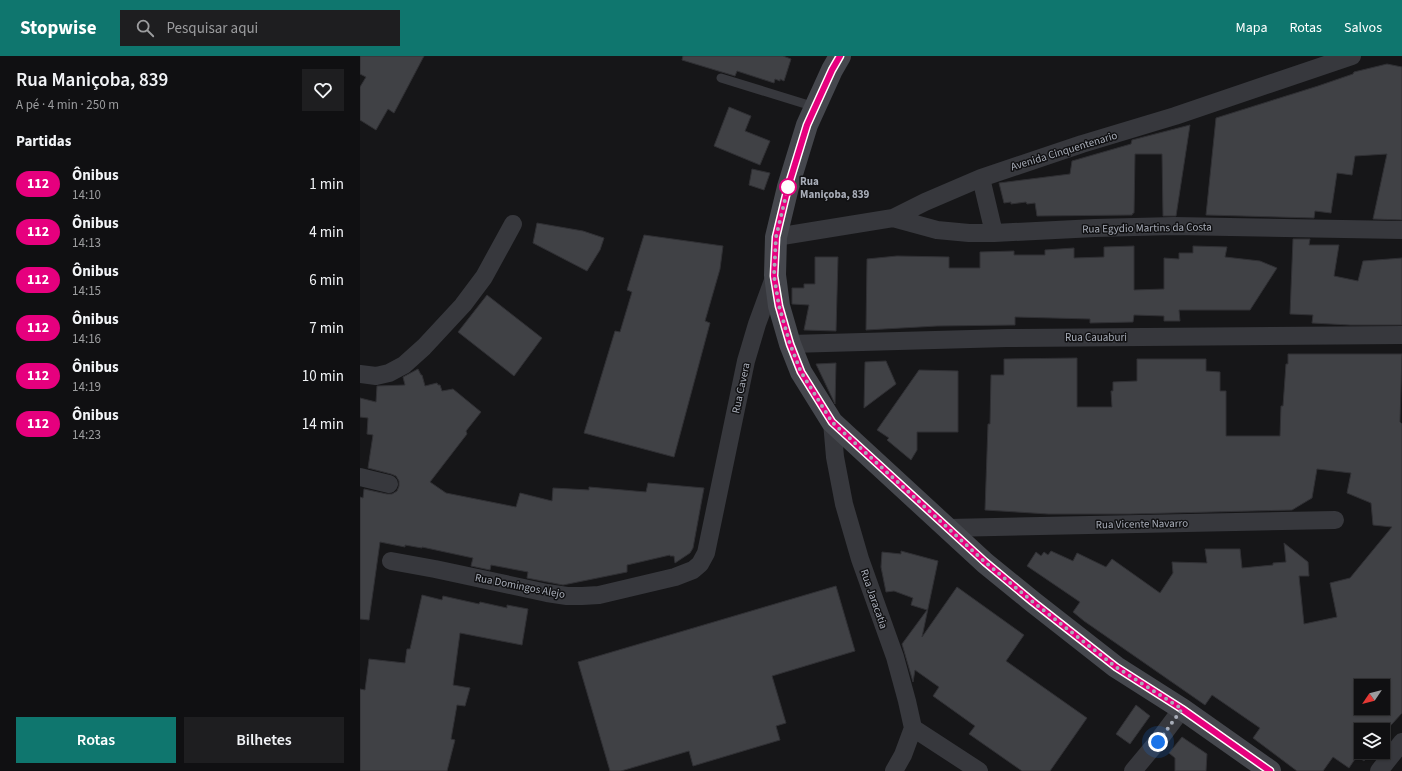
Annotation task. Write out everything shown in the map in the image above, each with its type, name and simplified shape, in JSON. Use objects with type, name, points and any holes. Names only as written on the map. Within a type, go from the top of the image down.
[{"type":"street","points":[[840,56],[807,125],[788,187],[776,237],[774,276],[779,306],[790,344],[801,372],[832,422],[985,562],[1033,602],[1110,662],[1182,709],[1270,771]]},
{"type":"street","name":"Avenida Cinquentenario","points":[[776,237],[893,218],[931,199],[981,178],[1075,146],[1175,116],[1352,56]]},
{"type":"street","points":[[981,178],[994,233]]},
{"type":"street","name":"Rua Egydio Martins da Costa","points":[[893,218],[937,230],[969,233],[1174,226],[1402,230]]},
{"type":"street","points":[[360,374],[376,376],[389,373],[404,365],[424,348],[458,311],[484,277],[513,224]]},
{"type":"street","name":"Rua Cavera","points":[[717,503],[746,361],[774,276]]},
{"type":"street","name":"Rua Cauaburi","points":[[790,344],[1007,338],[1402,335]]},
{"type":"street","name":"Rua Jaracatia","points":[[832,422],[835,457],[844,504],[860,559],[895,657],[913,728]]},
{"type":"street","points":[[360,477],[389,484]]},
{"type":"street","name":"Rua Domingos Alejo","points":[[391,562],[435,569],[547,593],[567,596],[599,595],[675,577],[693,570],[700,564],[706,553],[717,503]]},
{"type":"street","name":"Rua Vicente Navarro","points":[[948,528],[1335,520]]},
{"type":"street","points":[[1133,771],[1158,742],[1182,709]]},
{"type":"street","points":[[894,771],[903,755],[913,728],[979,771]]},
{"type":"street","points":[[1379,771],[1402,742]]},
{"type":"lane","points":[[721,78],[815,107]]},
{"type":"building","points":[[360,56],[424,56],[394,113],[388,109],[376,130],[360,120],[360,87],[366,77],[360,74]]},
{"type":"building","points":[[683,56],[783,56],[791,59],[784,81],[775,79],[774,83],[737,71],[735,76],[682,60]]},
{"type":"building","points":[[1387,64],[1402,67],[1402,220],[1373,219],[1387,154],[1355,156],[1352,175],[1337,173],[1331,213],[1315,211],[1314,218],[1206,215],[1216,118],[1318,86],[1353,74],[1354,72]]},
{"type":"building","points":[[729,107],[751,116],[745,131],[770,141],[760,165],[714,146]]},
{"type":"building","points":[[1190,125],[1176,216],[1163,216],[1162,154],[1135,154],[1134,213],[1132,215],[1037,216],[1035,203],[1004,203],[999,183],[1070,174],[1072,161],[1131,144],[1132,140]]},
{"type":"building","points":[[752,169],[770,173],[764,190],[749,185]]},
{"type":"building","points":[[537,223],[583,231],[604,238],[600,250],[587,271],[533,243]]},
{"type":"building","points":[[644,235],[723,246],[720,269],[705,321],[710,323],[674,457],[584,433],[615,331],[620,332],[632,292],[627,290]]},
{"type":"building","points":[[1293,239],[1310,239],[1309,245],[1339,245],[1334,276],[1358,281],[1363,261],[1402,258],[1402,325],[1312,323],[1313,315],[1290,314]]},
{"type":"building","points":[[1134,246],[1134,290],[1164,289],[1164,258],[1179,259],[1179,253],[1193,253],[1193,246],[1227,247],[1225,257],[1260,261],[1277,268],[1250,310],[1179,310],[1180,321],[1164,321],[1164,316],[1134,315],[1133,322],[1090,323],[1090,319],[1015,317],[1015,325],[937,326],[866,330],[867,259],[897,256],[949,257],[949,268],[980,268],[980,252],[1014,251],[1014,255],[1045,255],[1045,250],[1074,248],[1074,258],[1104,257],[1104,247]]},
{"type":"building","points":[[815,257],[838,257],[836,331],[804,330],[809,305],[792,304],[792,288],[804,288],[804,284],[815,284]]},
{"type":"building","points":[[487,295],[542,338],[514,376],[458,332]]},
{"type":"building","points":[[1288,354],[1402,354],[1400,422],[1402,424],[1402,713],[1390,726],[1390,723],[1354,723],[1355,759],[1349,768],[1333,757],[1323,771],[1297,771],[1253,738],[1260,728],[1212,695],[1205,705],[1084,621],[1073,612],[1080,602],[1027,566],[1036,552],[1041,556],[1044,552],[1048,555],[1051,551],[1073,561],[1077,553],[1106,567],[1112,559],[1160,593],[1173,573],[1172,562],[1207,563],[1205,549],[1240,549],[1242,568],[1273,565],[1273,563],[1286,562],[1284,543],[1308,562],[1309,576],[1299,576],[1304,624],[1337,617],[1330,583],[1350,578],[1392,527],[1373,525],[1371,503],[1347,493],[1351,473],[1317,469],[1312,498],[1292,510],[1131,514],[1048,514],[985,510],[991,375],[1004,375],[1004,359],[1077,358],[1077,407],[1112,407],[1111,391],[1113,391],[1113,382],[1137,381],[1137,359],[1206,359],[1206,371],[1220,372],[1220,391],[1226,391],[1226,436],[1280,436],[1281,406],[1283,406],[1286,364],[1288,364]]},
{"type":"building","points":[[886,361],[896,384],[864,408],[865,362]]},
{"type":"building","points":[[836,363],[835,404],[816,364]]},
{"type":"building","points":[[418,369],[422,375],[425,386],[437,383],[440,385],[442,391],[453,389],[481,412],[466,431],[467,434],[430,482],[446,493],[516,507],[520,493],[552,501],[553,488],[589,490],[589,487],[646,492],[648,483],[704,488],[693,548],[690,553],[675,563],[674,556],[670,555],[627,565],[627,572],[563,585],[527,578],[528,572],[491,565],[490,570],[471,566],[473,558],[422,547],[405,545],[405,547],[380,542],[369,620],[360,619],[360,497],[363,498],[364,489],[392,494],[397,491],[399,481],[396,476],[368,468],[373,435],[367,434],[368,418],[360,417],[360,398],[376,402],[377,386],[405,385],[403,377]]},
{"type":"building","points":[[919,370],[958,371],[958,432],[917,432],[917,450],[911,460],[887,440],[889,438],[877,430]]},
{"type":"building","points":[[901,551],[938,561],[922,637],[957,587],[1024,635],[1006,661],[1087,718],[1050,771],[1022,771],[969,734],[975,726],[933,696],[939,687],[915,670],[913,682],[902,644],[927,610],[911,605],[913,598],[894,591],[886,592],[881,567],[882,552],[901,554]]},
{"type":"building","points":[[836,586],[855,651],[772,676],[786,723],[776,726],[780,740],[693,766],[689,751],[621,771],[610,771],[578,662]]},
{"type":"building","points":[[422,595],[442,600],[443,596],[479,604],[480,602],[507,608],[507,605],[528,609],[522,645],[460,633],[453,685],[470,688],[465,706],[457,705],[451,739],[455,740],[447,771],[360,771],[360,689],[365,690],[369,659],[405,663],[407,649],[410,649]]},
{"type":"building","points":[[1136,705],[1150,716],[1130,744],[1116,734]]},
{"type":"building","points":[[1182,737],[1207,754],[1206,771],[1175,771],[1175,758],[1169,753]]},
{"type":"bus line","name":"112","points":[[840,56],[807,125],[788,187],[776,237],[774,276],[779,306],[790,344],[801,372],[817,399],[832,422],[985,562],[1033,602],[1116,667],[1182,709],[1270,771]]},
{"type":"place","name":"Rua Maniçoba, 839","points":[[788,187]]},
{"type":"route","points":[[788,187],[776,237],[774,276],[779,306],[790,344],[801,372],[832,422],[985,562],[1033,602],[1116,667],[1182,709],[1158,742]]}]
